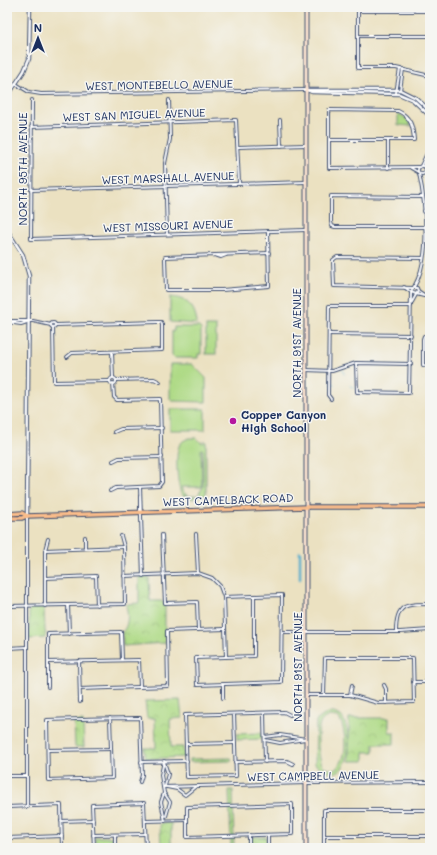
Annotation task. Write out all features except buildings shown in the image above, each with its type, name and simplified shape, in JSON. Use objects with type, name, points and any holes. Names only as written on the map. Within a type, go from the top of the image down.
[{"type":"main road","name":"NORTH 91ST AVENUE","points":[[306,7],[306,848]]},
{"type":"main road","name":"WEST CAMELBACK ROAD","points":[[7,518],[22,518],[27,516],[307,507],[430,507]]},
{"type":"main road","name":"WEST CAMELBACK ROAD","points":[[7,514],[22,513],[27,516]]},
{"type":"street","points":[[7,98],[24,70],[29,56],[30,7]]},
{"type":"street","points":[[358,7],[358,68],[402,69],[430,76]]},
{"type":"street","points":[[358,11],[430,11]]},
{"type":"street","points":[[358,36],[430,36]]},
{"type":"street","points":[[398,92],[402,69]]},
{"type":"street","name":"WEST MONTEBELLO AVENUE","points":[[15,83],[29,92],[41,94],[307,90],[398,92],[416,98],[430,111]]},
{"type":"street","name":"WEST MONTEBELLO AVENUE","points":[[398,92],[413,100],[430,116]]},
{"type":"street","name":"NORTH 95TH AVENUE","points":[[31,239],[32,100]]},
{"type":"street","points":[[167,234],[165,163],[170,139],[169,100]]},
{"type":"street","points":[[329,140],[414,140],[412,124],[403,113],[329,110],[329,140],[329,168],[420,167],[430,171]]},
{"type":"street","name":"WEST SAN MIGUEL AVENUE","points":[[31,127],[236,120],[238,147]]},
{"type":"street","points":[[280,120],[281,146]]},
{"type":"street","points":[[388,140],[388,168]]},
{"type":"street","points":[[239,184],[238,147],[307,145]]},
{"type":"street","points":[[411,305],[418,290],[418,279],[423,258],[425,227],[423,197],[419,173],[420,167],[430,147]]},
{"type":"street","points":[[421,182],[425,168],[424,160]]},
{"type":"street","points":[[411,168],[419,173],[430,171]]},
{"type":"street","name":"WEST MARSHALL AVENUE","points":[[31,190],[306,182]]},
{"type":"street","points":[[423,197],[331,196],[332,226],[425,227]]},
{"type":"street","points":[[424,211],[430,211]]},
{"type":"street","name":"NORTH 95TH AVENUE","points":[[7,230],[8,235],[23,255],[28,272],[27,807]]},
{"type":"street","name":"WEST MISSOURI AVENUE","points":[[31,239],[307,230]]},
{"type":"street","points":[[268,231],[269,253],[269,286],[222,290],[166,290],[165,258],[269,253]]},
{"type":"street","points":[[423,258],[334,257],[334,286],[404,287],[418,290],[424,296]]},
{"type":"street","points":[[356,363],[357,392],[409,393],[411,293],[418,279]]},
{"type":"street","points":[[404,287],[411,293],[430,299]]},
{"type":"street","points":[[331,399],[328,395],[329,306],[411,305]]},
{"type":"street","points":[[8,322],[28,321],[53,326],[161,322],[162,350],[72,353],[66,356]]},
{"type":"street","points":[[53,326],[54,382],[110,381],[113,383],[115,399],[160,399],[162,428],[161,485],[116,488],[110,491]]},
{"type":"street","points":[[329,334],[411,335]]},
{"type":"street","points":[[430,335],[424,336],[424,365],[430,366]]},
{"type":"street","points":[[110,381],[113,378],[112,352]]},
{"type":"street","points":[[306,370],[328,370],[356,363],[410,364]]},
{"type":"street","points":[[113,378],[116,380],[154,379],[160,382]]},
{"type":"street","points":[[113,383],[116,380]]},
{"type":"street","points":[[114,432],[121,429],[162,428]]},
{"type":"street","points":[[113,461],[119,458],[162,457]]},
{"type":"street","points":[[140,487],[143,576]]},
{"type":"street","points":[[196,534],[198,573]]},
{"type":"street","points":[[162,535],[165,603],[196,602],[198,630]]},
{"type":"street","points":[[8,606],[125,604],[124,547],[121,536]]},
{"type":"street","points":[[85,537],[85,548]]},
{"type":"street","points":[[45,606],[45,550],[48,539]]},
{"type":"street","points":[[45,550],[124,547]]},
{"type":"street","points":[[124,576],[198,573],[212,578],[220,586],[224,597],[226,657]]},
{"type":"street","points":[[7,576],[8,619]]},
{"type":"street","points":[[46,578],[96,576],[97,605]]},
{"type":"street","points":[[224,597],[282,595],[281,682],[197,685],[196,658],[254,656],[254,596]]},
{"type":"street","points":[[396,632],[396,615],[403,608],[410,604],[430,604]]},
{"type":"street","points":[[68,605],[69,634]]},
{"type":"street","points":[[80,689],[168,686],[167,631],[225,629]]},
{"type":"street","points":[[282,632],[396,632],[430,630]]},
{"type":"street","points":[[48,687],[48,634],[121,632],[122,660]]},
{"type":"street","points":[[8,690],[8,648],[27,647]]},
{"type":"street","points":[[307,695],[324,695],[350,695],[370,702],[414,702],[414,658],[325,658],[324,695]]},
{"type":"street","points":[[48,662],[139,660],[140,687]]},
{"type":"street","points":[[79,661],[80,702]]},
{"type":"street","points":[[413,682],[430,682]]},
{"type":"street","points":[[223,684],[223,698]]},
{"type":"street","points":[[350,695],[352,685]]},
{"type":"street","points":[[384,685],[386,690],[386,703]]},
{"type":"street","points":[[234,714],[236,776],[188,777],[185,715],[284,712],[290,715]]},
{"type":"street","points":[[264,713],[265,762]]},
{"type":"street","points":[[110,718],[112,778],[48,780],[47,720],[110,718],[140,718],[140,782]]},
{"type":"street","points":[[7,719],[7,776],[27,776]]},
{"type":"street","points":[[264,737],[274,737],[280,735],[306,739]]},
{"type":"street","points":[[264,740],[280,743],[306,739]]},
{"type":"street","points":[[186,744],[235,743]]},
{"type":"street","points":[[48,750],[111,748]]},
{"type":"street","points":[[164,761],[168,774],[161,802],[165,821]]},
{"type":"street","points":[[164,761],[161,773],[165,787]]},
{"type":"street","points":[[141,762],[187,761]]},
{"type":"street","points":[[235,762],[287,761],[293,764]]},
{"type":"street","name":"WEST CAMPBELL AVENUE","points":[[165,787],[306,783],[430,782]]},
{"type":"street","points":[[165,787],[181,792],[183,786]]},
{"type":"street","name":"WEST CAMPBELL AVENUE","points":[[181,792],[187,795],[196,786]]},
{"type":"street","points":[[164,793],[170,802],[165,817]]},
{"type":"street","points":[[94,848],[92,804],[144,803],[146,848]]},
{"type":"street","points":[[292,804],[292,834],[187,837],[187,820],[187,807],[292,804]]},
{"type":"street","points":[[7,807],[61,805],[62,848]]},
{"type":"street","points":[[324,848],[324,810],[430,810]]},
{"type":"street","points":[[61,821],[93,820]]},
{"type":"street","points":[[145,821],[187,820]]},
{"type":"street","points":[[93,835],[145,834]]},
{"type":"street","points":[[114,835],[115,848]]},
{"type":"street","points":[[268,835],[268,848]]},
{"type":"street","points":[[7,838],[62,836]]},
{"type":"street","points":[[249,836],[249,848]]},
{"type":"street","points":[[324,836],[430,836]]},
{"type":"green space","points":[[398,113],[407,119],[411,126],[398,125]]},
{"type":"green space","points":[[170,297],[181,299],[190,304],[195,313],[197,324],[170,322]]},
{"type":"green space","points":[[206,326],[216,326],[216,354],[206,354]]},
{"type":"green space","points":[[174,327],[199,327],[201,329],[201,354],[198,354],[198,358],[174,358],[172,356],[172,331],[174,331]]},
{"type":"green space","points":[[170,364],[192,364],[206,378],[206,402],[172,401],[170,399]]},
{"type":"green space","points":[[170,409],[205,409],[205,430],[170,430]]},
{"type":"green space","points":[[189,438],[196,438],[202,443],[206,441],[206,496],[202,495],[193,499],[182,495],[180,491],[177,464],[179,446],[183,441]],"holes":[[[202,449],[203,487],[198,495],[190,496],[185,494],[181,487],[202,487]]]},
{"type":"green space","points":[[139,577],[149,577],[150,601],[162,601],[165,605],[165,643],[123,646],[122,632],[126,626],[126,606],[127,604],[139,603]]},
{"type":"green space","points":[[31,608],[44,608],[45,638],[29,639],[29,610]]},
{"type":"green space","points":[[180,700],[182,718],[170,719],[171,747],[183,747],[184,757],[146,759],[144,748],[156,748],[155,718],[147,718],[145,701]]},
{"type":"green space","points":[[327,713],[334,713],[341,716],[345,723],[349,746],[343,767],[337,772],[328,772],[315,764],[316,721]],"holes":[[[329,716],[338,717],[344,731],[344,751],[339,766],[332,769],[324,767],[322,764],[318,747],[318,734],[323,719]]]},
{"type":"green space","points":[[349,718],[389,718],[389,732],[394,732],[394,744],[374,744],[374,752],[364,752],[364,761],[349,761]]},
{"type":"green space","points":[[83,721],[84,747],[75,747],[74,722]]},
{"type":"green space","points":[[261,733],[262,739],[237,740],[237,734]]},
{"type":"green space","points":[[231,758],[232,761],[190,762],[190,759]]},
{"type":"green space","points":[[229,790],[233,790],[234,848],[231,848]]},
{"type":"green space","points":[[160,823],[171,823],[171,843],[177,848],[161,848]]},
{"type":"green space","points":[[95,837],[112,837],[113,848],[95,848]]},
{"type":"green space","points":[[250,837],[266,837],[267,848],[250,848]]},
{"type":"waterway","points":[[343,370],[344,374]]},
{"type":"waterway","points":[[350,386],[354,387]]},
{"type":"waterway","points":[[300,552],[300,579]]},
{"type":"place","name":"Copper Canyon High School","points":[[233,421]]}]
